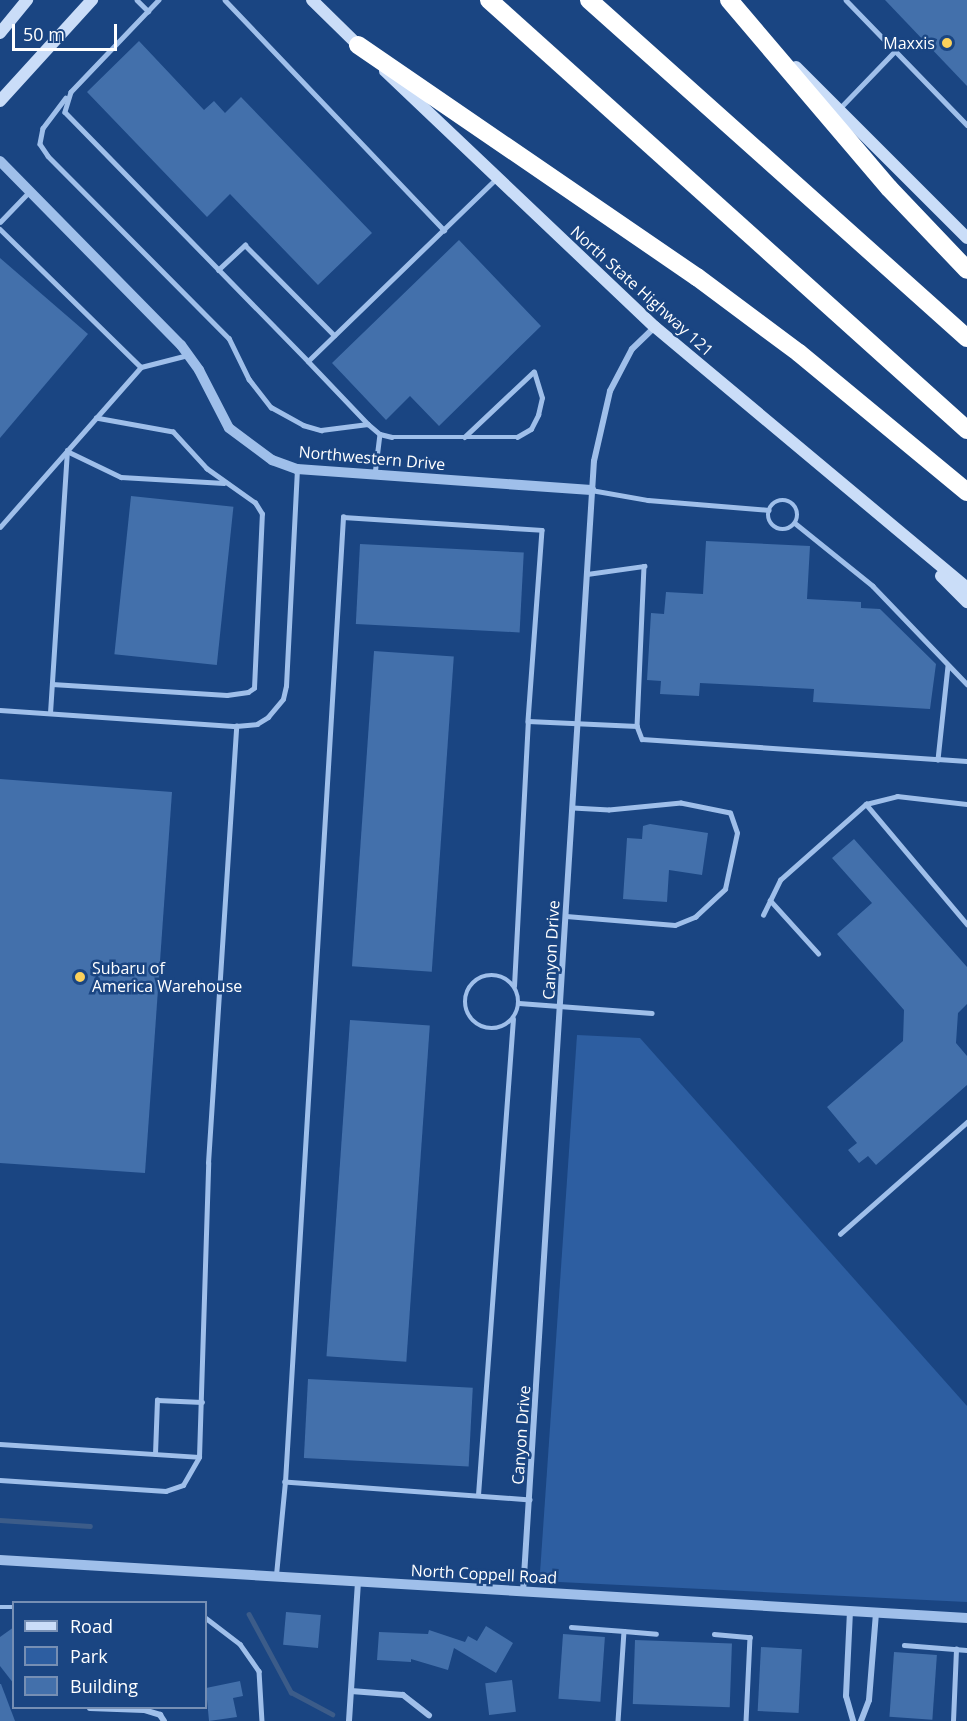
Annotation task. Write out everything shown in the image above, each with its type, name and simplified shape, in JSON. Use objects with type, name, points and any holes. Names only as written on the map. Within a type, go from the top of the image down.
[{"type":"highway","points":[[489,0],[967,430]]},
{"type":"highway","points":[[589,0],[967,338]]},
{"type":"highway","points":[[729,0],[889,188],[967,270]]},
{"type":"highway","points":[[358,45],[697,277],[808,360],[967,492]]},
{"type":"main road","points":[[0,101],[92,0]]},
{"type":"main road","name":"North State Highway 121","points":[[312,0],[496,179],[654,327],[967,588]]},
{"type":"main road","points":[[729,0],[967,238]]},
{"type":"main road","points":[[0,33],[22,2]]},
{"type":"main road","points":[[885,520],[967,602]]},
{"type":"street","name":"Northwestern Drive","points":[[0,161],[28,193],[188,355],[229,428],[258,452],[297,469],[591,490]]},
{"type":"street","name":"Canyon Drive","points":[[523,1592],[594,461],[609,391],[632,349],[654,327]]},
{"type":"street","name":"North Coppell Road","points":[[0,1560],[967,1618]]},
{"type":"street","points":[[349,1721],[358,1582]]},
{"type":"street","points":[[850,1611],[846,1696],[853,1721]]},
{"type":"street","points":[[861,1721],[869,1700],[876,1613]]},
{"type":"street","points":[[351,1691],[403,1695],[429,1715]]},
{"type":"street","points":[[126,1709],[144,1710],[160,1715],[164,1721]]},
{"type":"lane","points":[[137,0],[148,11]]},
{"type":"lane","points":[[159,0],[66,98],[43,128],[40,144],[48,156],[229,338],[249,379],[271,407],[303,425],[321,430],[368,424]]},
{"type":"lane","points":[[225,0],[444,230]]},
{"type":"lane","points":[[846,0],[967,125]]},
{"type":"lane","points":[[838,109],[895,51]]},
{"type":"lane","points":[[66,98],[65,112],[380,434],[392,437],[465,437],[517,437],[531,429],[542,398],[534,372],[465,437]]},
{"type":"lane","points":[[308,361],[496,179]]},
{"type":"lane","points":[[0,222],[28,193]]},
{"type":"lane","points":[[0,229],[141,367]]},
{"type":"lane","points":[[218,270],[245,245],[334,335]]},
{"type":"lane","points":[[0,526],[141,367],[188,355]]},
{"type":"lane","points":[[52,684],[227,694],[248,692],[254,688],[262,514],[255,503],[224,483],[173,432],[96,418]]},
{"type":"lane","points":[[375,475],[380,434]]},
{"type":"lane","points":[[67,451],[121,477],[224,483]]},
{"type":"lane","points":[[50,713],[67,451]]},
{"type":"lane","points":[[0,710],[236,726],[257,724],[268,717],[283,699],[286,686],[297,469]]},
{"type":"lane","points":[[591,490],[648,500],[769,510]]},
{"type":"lane","points":[[778,501],[788,501],[797,513],[795,523],[787,530],[776,529],[769,520],[769,510],[778,501]]},
{"type":"lane","points":[[276,1577],[285,1482],[343,517],[542,530],[528,721],[514,986],[519,1003],[513,1019],[478,1495]]},
{"type":"lane","points":[[795,523],[873,586],[967,684]]},
{"type":"lane","points":[[587,574],[644,566],[637,726],[642,739],[967,761]]},
{"type":"lane","points":[[938,759],[948,666]]},
{"type":"lane","points":[[528,721],[637,726]]},
{"type":"lane","points":[[0,1480],[166,1491],[183,1485],[199,1457],[208,1163],[236,726]]},
{"type":"lane","points":[[763,915],[780,880],[866,804],[897,796],[967,804]]},
{"type":"lane","points":[[566,916],[675,925],[694,917],[725,889],[737,833],[730,813],[681,803],[609,810],[573,808]]},
{"type":"lane","points":[[866,804],[967,924]]},
{"type":"lane","points":[[770,900],[818,953]]},
{"type":"lane","points":[[513,1019],[498,1028],[481,1027],[468,1015],[465,997],[481,977],[499,975],[514,986]]},
{"type":"lane","points":[[519,1003],[561,1003],[652,1013]]},
{"type":"lane","points":[[840,1234],[967,1122]]},
{"type":"lane","points":[[155,1454],[157,1400],[202,1402]]},
{"type":"lane","points":[[0,1444],[199,1457]]},
{"type":"lane","points":[[285,1482],[530,1500]]},
{"type":"lane","points":[[207,1619],[221,1626],[251,1656],[262,1686],[262,1721]]},
{"type":"lane","points":[[571,1627],[656,1634]]},
{"type":"lane","points":[[618,1721],[624,1631]]},
{"type":"lane","points":[[714,1634],[750,1637],[746,1721]]},
{"type":"lane","points":[[904,1645],[967,1650]]},
{"type":"lane","points":[[953,1721],[956,1649]]},
{"type":"green space","points":[[577,1035],[640,1038],[967,1406],[967,1602],[559,1582],[540,1573]]},
{"type":"building","name":"Maxxis","points":[[885,0],[967,0],[967,86]]},
{"type":"building","points":[[139,41],[204,110],[214,101],[225,113],[241,97],[372,233],[318,285],[230,194],[207,217],[87,92]]},
{"type":"building","points":[[459,240],[541,326],[439,426],[410,396],[386,420],[332,363]]},
{"type":"building","points":[[0,258],[88,334],[0,438]]},
{"type":"building","points":[[131,496],[233,507],[217,665],[114,654]]},
{"type":"building","points":[[706,541],[810,546],[807,599],[861,602],[861,608],[880,609],[936,664],[930,709],[813,702],[814,689],[700,683],[699,696],[660,694],[661,681],[647,680],[651,613],[664,614],[666,592],[703,594]]},
{"type":"building","points":[[360,544],[524,553],[520,632],[356,624]]},
{"type":"building","points":[[374,651],[454,657],[432,972],[352,966]]},
{"type":"building","name":"Subaru of America Warehouse","points":[[0,779],[172,792],[145,1173],[0,1163]]},
{"type":"building","points":[[650,824],[708,833],[702,875],[669,870],[667,902],[623,899],[627,838],[642,839],[643,826]]},
{"type":"building","points":[[854,839],[967,967],[967,1004],[958,1013],[956,1043],[967,1056],[967,1085],[876,1165],[868,1156],[859,1163],[848,1150],[857,1143],[827,1107],[903,1041],[904,1010],[837,934],[872,903],[832,858]]},
{"type":"building","points":[[350,1020],[430,1026],[406,1362],[326,1356]]},
{"type":"building","points":[[308,1379],[473,1388],[469,1467],[304,1458]]},
{"type":"building","points":[[286,1612],[321,1615],[318,1648],[283,1645]]},
{"type":"building","points":[[486,1626],[513,1643],[496,1673],[454,1648],[448,1670],[411,1659],[411,1662],[377,1660],[379,1632],[428,1634],[429,1630],[465,1642],[468,1636],[477,1641]]},
{"type":"building","points":[[12,1628],[12,1681],[0,1666],[0,1637]]},
{"type":"building","points":[[563,1634],[605,1637],[600,1702],[558,1699]]},
{"type":"building","points":[[635,1640],[732,1643],[730,1707],[633,1704]]},
{"type":"building","points":[[761,1647],[802,1649],[799,1713],[758,1711]]},
{"type":"building","points":[[894,1652],[937,1655],[932,1720],[889,1717]]},
{"type":"building","points":[[512,1680],[516,1712],[489,1715],[485,1683]]},
{"type":"building","points":[[240,1681],[243,1696],[233,1698],[237,1717],[209,1721],[207,1688]]},
{"type":"building","points":[[1,1684],[15,1721],[0,1721]]},
{"type":"waterway","points":[[0,1520],[90,1526]]},
{"type":"waterway","points":[[249,1614],[291,1692],[332,1714]]},
{"type":"place","name":"Maxxis","points":[[947,43]]},
{"type":"place","name":"Subaru of America Warehouse","points":[[80,977]]}]
